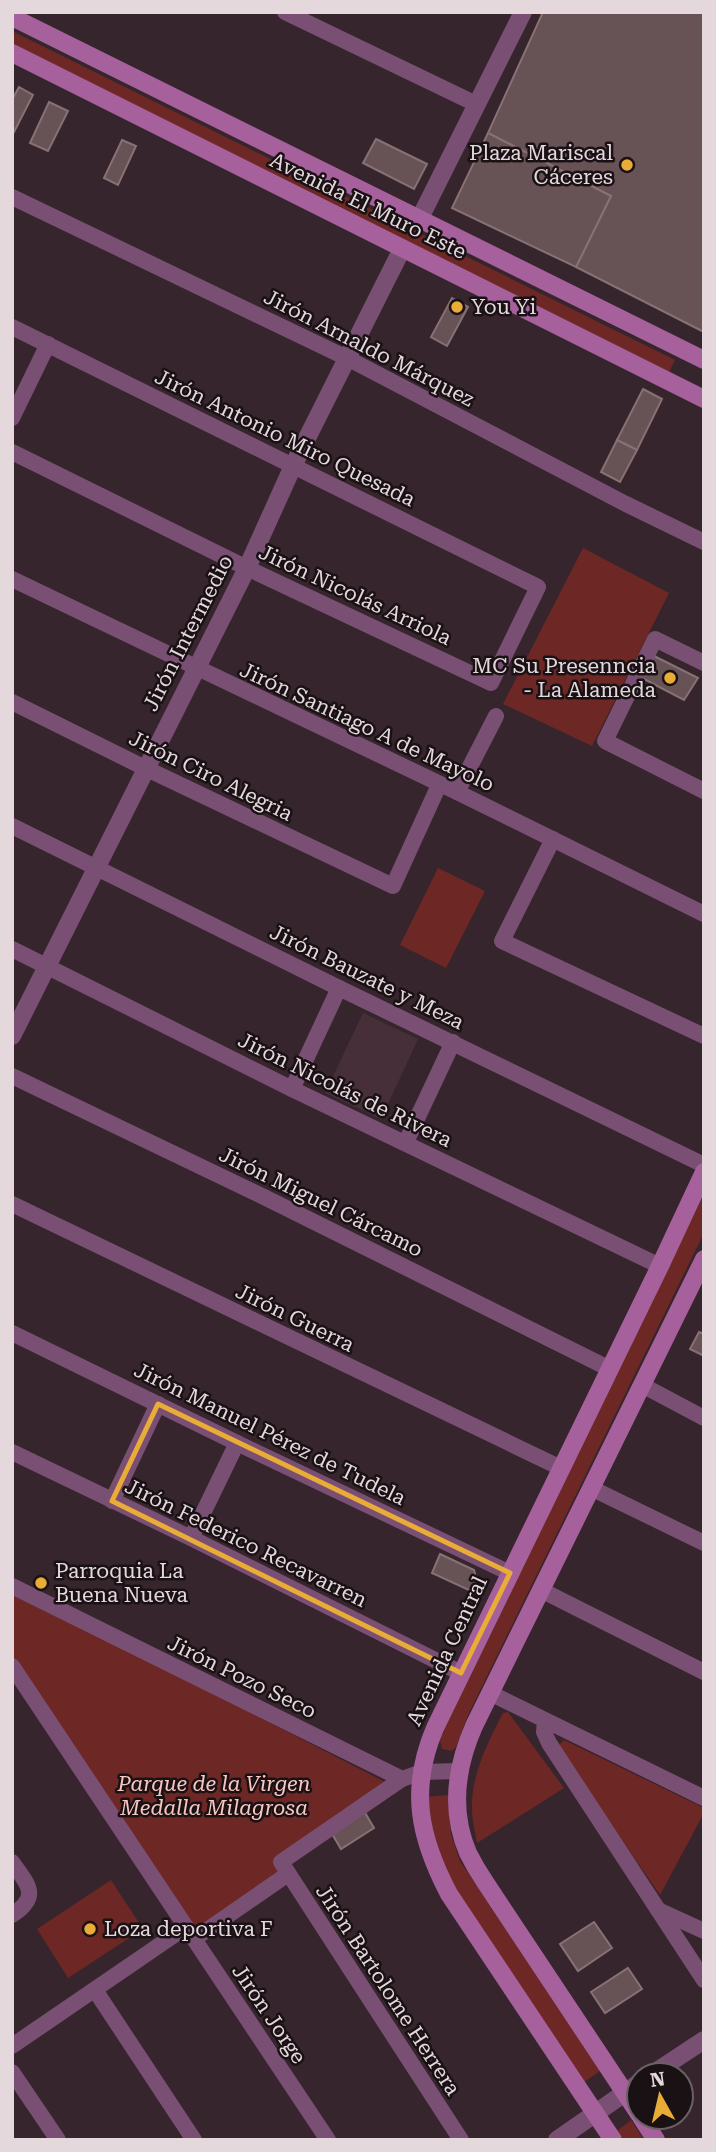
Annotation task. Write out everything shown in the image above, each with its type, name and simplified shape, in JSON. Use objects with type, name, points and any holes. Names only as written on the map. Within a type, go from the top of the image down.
[{"type":"main road","name":"Avenida El Muro Este","points":[[12,17],[704,360]]},
{"type":"main road","name":"Avenida El Muro Este","points":[[12,53],[402,249],[702,393]]},
{"type":"main road","name":"Avenida Central","points":[[613,2140],[449,1894],[434,1865],[419,1800],[426,1748],[460,1673],[704,1172]]},
{"type":"main road","points":[[625,2078],[485,1882],[468,1853],[458,1819],[456,1794],[465,1747],[490,1693],[642,1385],[699,1282],[704,1259]]},
{"type":"street","points":[[285,12],[476,104]]},
{"type":"street","points":[[419,218],[523,12]]},
{"type":"street","name":"Jirón Arnaldo Márquez","points":[[12,197],[347,358],[626,505],[704,542]]},
{"type":"street","name":"Jirón Intermedio","points":[[12,1036],[247,568],[293,466],[402,249]]},
{"type":"street","name":"Jirón Antonio Miro Quesada","points":[[12,327],[538,587],[491,683]]},
{"type":"street","points":[[12,418],[48,344]]},
{"type":"street","name":"Jirón Nicolás Arriola","points":[[12,452],[247,568],[491,683]]},
{"type":"street","name":"Jirón Santiago A de Mayolo","points":[[12,579],[457,792],[704,914]]},
{"type":"street","points":[[704,663],[655,639],[605,741],[704,791]]},
{"type":"street","name":"Jirón Ciro Alegria","points":[[12,702],[393,886],[439,785]]},
{"type":"street","points":[[457,792],[496,716]]},
{"type":"street","name":"Jirón Bauzate y Meza","points":[[12,826],[704,1165]]},
{"type":"street","points":[[553,839],[502,941],[704,1036]]},
{"type":"street","name":"Jirón Nicolás de Rivera","points":[[12,949],[292,1089],[660,1266]]},
{"type":"street","points":[[292,1089],[339,988]]},
{"type":"street","points":[[406,1142],[453,1042]]},
{"type":"street","name":"Jirón Miguel Cárcamo","points":[[12,1076],[275,1202],[610,1369]]},
{"type":"street","name":"Jirón Guerra","points":[[12,1204],[561,1468]]},
{"type":"street","name":"Jirón Manuel Pérez de Tudela","points":[[12,1333],[510,1573]]},
{"type":"street","points":[[642,1385],[704,1418]]},
{"type":"street","points":[[112,1501],[158,1404]]},
{"type":"street","points":[[191,1538],[237,1443]]},
{"type":"street","name":"Jirón Federico Recavarren","points":[[12,1452],[460,1673]]},
{"type":"street","points":[[591,1488],[704,1543]]},
{"type":"street","name":"Jirón Pozo Seco","points":[[12,1586],[402,1779]]},
{"type":"street","points":[[541,1590],[704,1672]]},
{"type":"street","name":"Jirón Jorge","points":[[12,1666],[328,2140]]},
{"type":"street","points":[[490,1693],[704,1798]]},
{"type":"street","points":[[545,1721],[544,1732],[549,1743],[704,1980]]},
{"type":"street","points":[[12,2046],[95,1990],[190,1933],[284,1868],[402,1779],[422,1772],[459,1771]]},
{"type":"street","points":[[12,1862],[27,1884],[30,1897],[26,1906],[12,1915]]},
{"type":"street","name":"Jirón Bartolome Herrera","points":[[284,1868],[461,2140]]},
{"type":"street","points":[[658,1910],[704,1931]]},
{"type":"street","points":[[95,1990],[194,2140]]},
{"type":"street","points":[[672,2061],[704,2040]]},
{"type":"street","points":[[12,2072],[58,2140]]},
{"type":"street","points":[[557,2140],[625,2093]]},
{"type":"highlighted area","points":[[158,1404],[510,1573],[461,1673],[112,1501]]},
{"type":"shaded area","points":[[363,1013],[418,1039],[381,1119],[325,1093]]},
{"type":"green space","points":[[12,31],[675,360],[669,372],[12,45]]},
{"type":"green space","points":[[583,548],[669,593],[592,746],[503,704]]},
{"type":"green space","points":[[438,868],[485,891],[446,968],[400,945]]},
{"type":"green space","points":[[704,1194],[704,1233],[469,1713],[456,1747],[452,1751],[442,1749],[440,1740],[450,1716]]},
{"type":"green space","name":"Parque de la Virgen Medalla Milagrosa","points":[[12,1590],[387,1783],[282,1871],[194,1930],[12,1657]]},
{"type":"green space","points":[[508,1712],[564,1788],[477,1843],[472,1813],[474,1784],[492,1735],[503,1713]]},
{"type":"green space","points":[[564,1740],[704,1808],[704,1813],[660,1895],[560,1751],[560,1744]]},
{"type":"green space","points":[[448,1795],[451,1834],[460,1861],[600,2071],[583,2083],[440,1865],[426,1797]]},
{"type":"green space","name":"Loza deportiva F","points":[[111,1880],[143,1929],[68,1978],[37,1929]]},
{"type":"green space","points":[[625,2125],[625,2131],[638,2131],[644,2140],[623,2140],[617,2131]]},
{"type":"building","name":"Plaza Mariscal Cáceres","points":[[543,12],[704,12],[704,332],[576,267],[611,196],[488,133]]},
{"type":"building","points":[[19,87],[33,95],[14,132],[12,100]]},
{"type":"building","points":[[49,102],[68,111],[48,151],[30,143]]},
{"type":"building","points":[[488,133],[611,196],[576,267],[452,208]]},
{"type":"building","points":[[376,139],[427,164],[414,189],[363,163]]},
{"type":"building","points":[[122,140],[136,146],[118,185],[104,178]]},
{"type":"building","points":[[452,298],[468,307],[447,346],[431,337]]},
{"type":"building","points":[[643,389],[662,399],[637,450],[617,440]]},
{"type":"building","points":[[617,440],[637,450],[620,482],[601,472]]},
{"type":"building","name":"MC Su Presenncia - La Alameda","points":[[654,656],[698,678],[684,700],[642,678]]},
{"type":"building","points":[[699,1332],[704,1334],[704,1356],[690,1349]]},
{"type":"building","points":[[440,1554],[474,1570],[477,1582],[473,1592],[432,1573]]},
{"type":"building","points":[[364,1811],[374,1828],[341,1849],[331,1832]]},
{"type":"building","points":[[594,1922],[612,1948],[578,1971],[560,1944]]},
{"type":"building","points":[[628,1968],[642,1989],[605,2013],[591,1992]]},
{"type":"place","name":"Plaza Mariscal Cáceres","points":[[627,165]]},
{"type":"place","name":"You Yi","points":[[457,307]]},
{"type":"place","name":"MC Su Presenncia - La Alameda","points":[[670,678]]},
{"type":"place","name":"Parroquia La Buena Nueva","points":[[41,1583]]},
{"type":"place","name":"Loza deportiva F","points":[[90,1929]]}]
